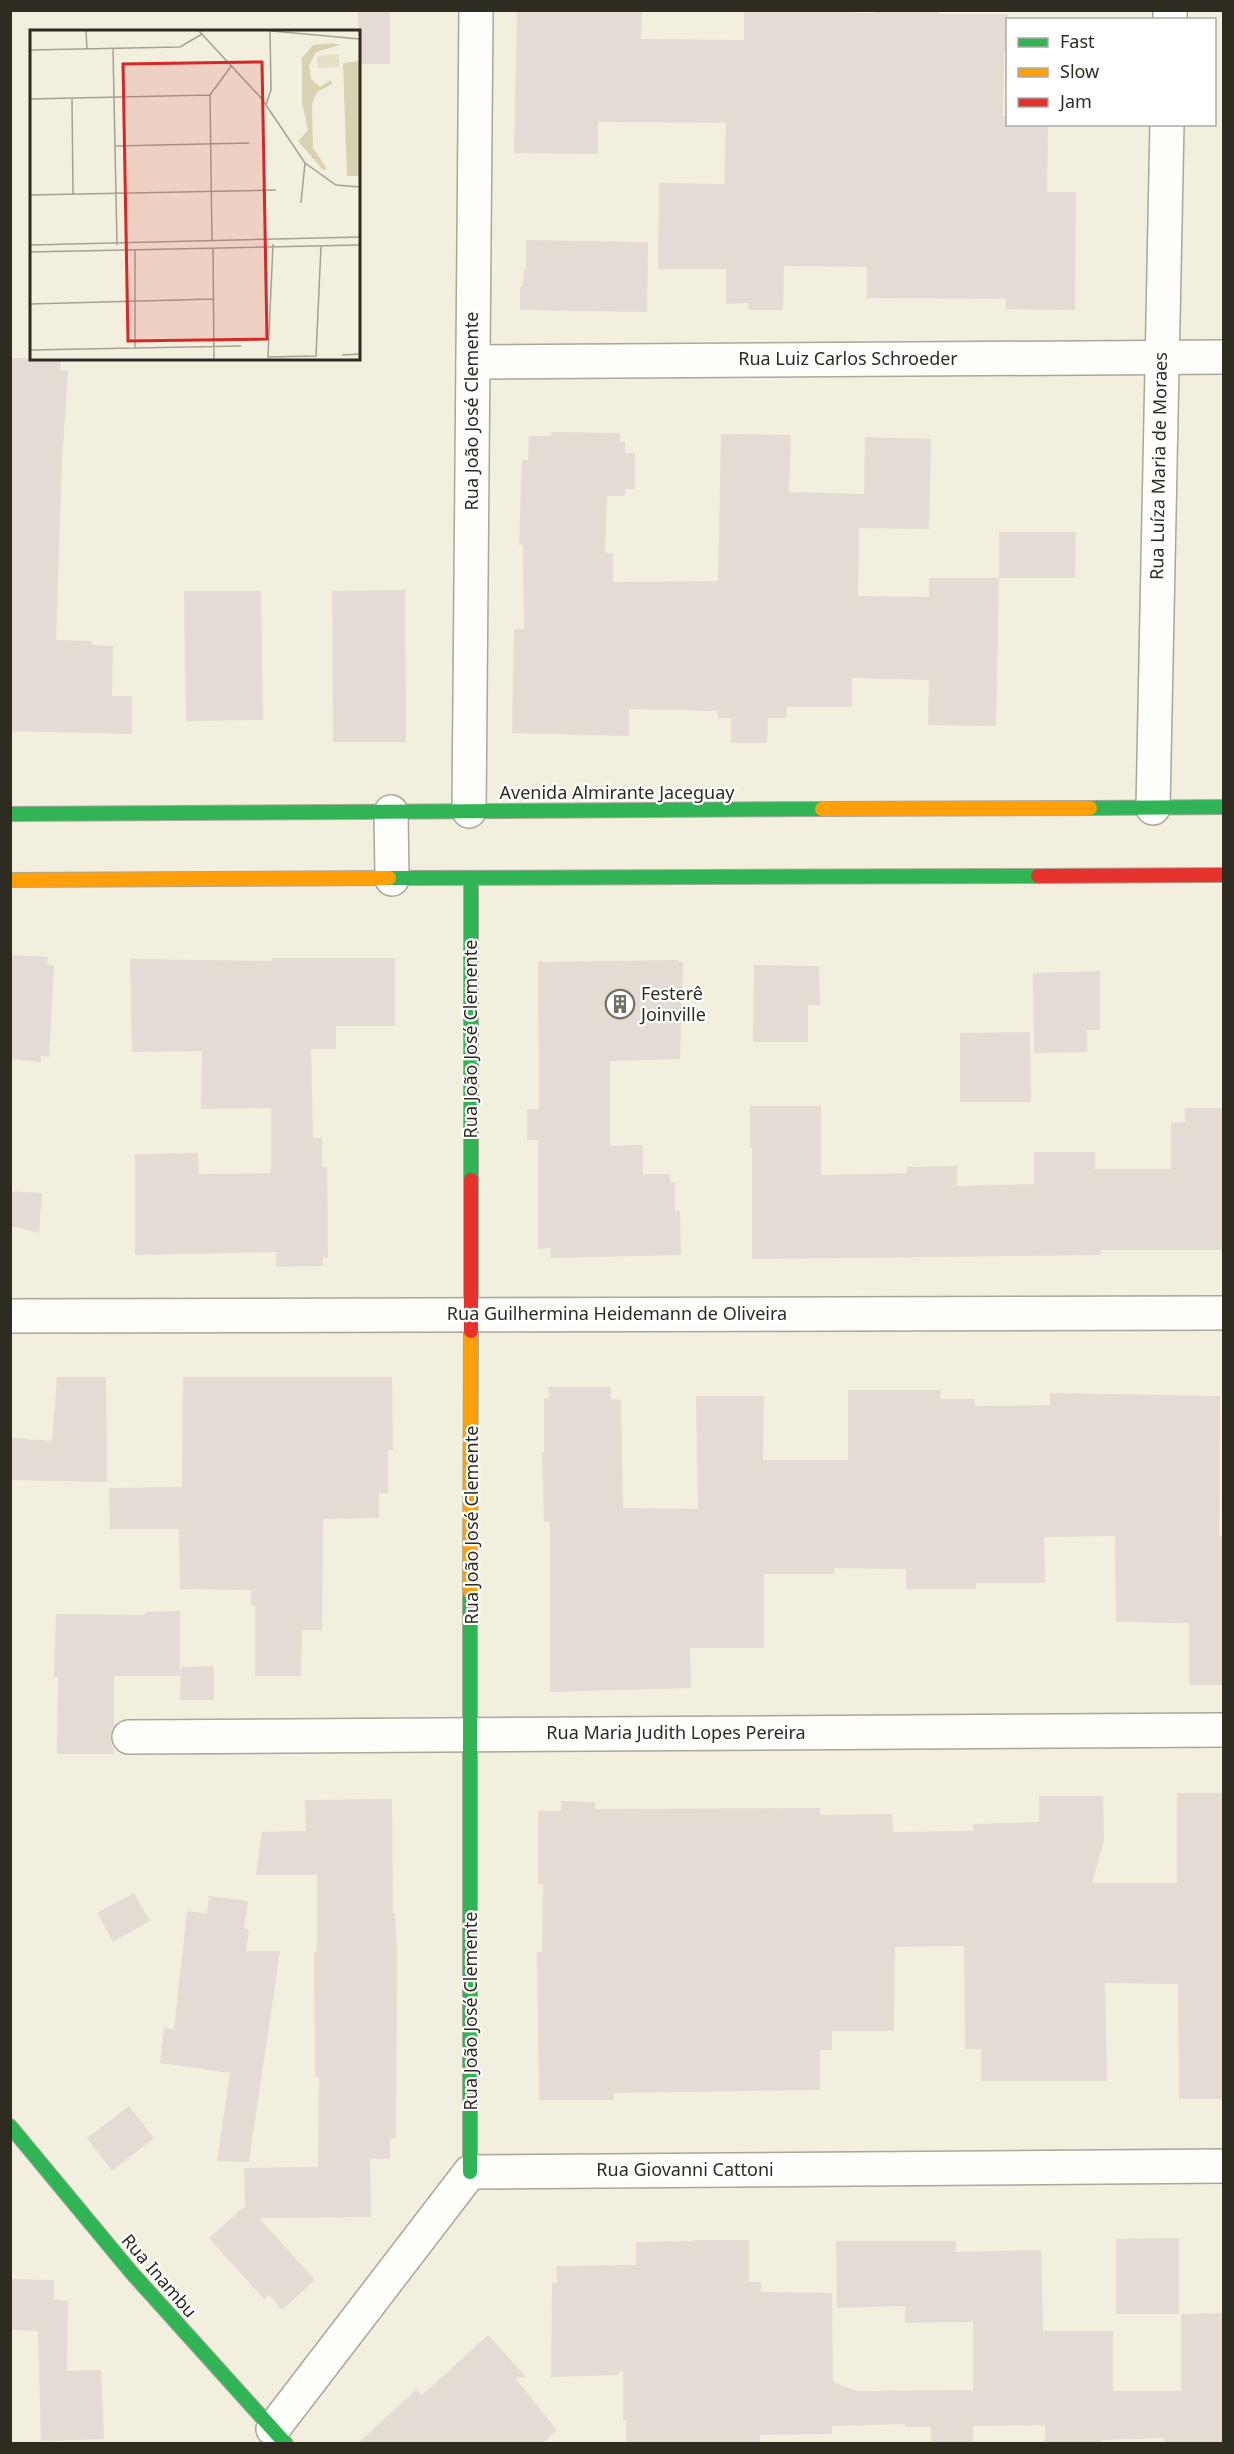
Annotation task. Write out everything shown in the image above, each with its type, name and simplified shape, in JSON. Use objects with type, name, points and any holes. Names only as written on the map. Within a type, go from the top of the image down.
[{"type":"street","name":"Rua João José Clemente","points":[[469,811],[476,10]]},
{"type":"street","name":"Rua Luíza Maria de Moraes","points":[[1153,808],[1167,126]]},
{"type":"street","name":"Rua Luiz Carlos Schroeder","points":[[473,362],[1224,357]]},
{"type":"street","name":"Avenida Almirante Jaceguay","points":[[10,814],[1224,807]]},
{"type":"street","points":[[391,812],[392,879]]},
{"type":"street","points":[[10,880],[1224,875]]},
{"type":"street","name":"Rua João José Clemente","points":[[470,2172],[471,879]]},
{"type":"street","name":"Rua Guilhermina Heidemann de Oliveira","points":[[10,1316],[1224,1313]]},
{"type":"street","name":"Rua Maria Judith Lopes Pereira","points":[[129,1737],[1224,1730]]},
{"type":"street","name":"Rua Inambu","points":[[10,2126],[131,2272],[279,2436]]},
{"type":"street","name":"Rua Giovanni Cattoni","points":[[470,2172],[1224,2166]]},
{"type":"street","points":[[279,2436],[470,2172]]},
{"type":"building","points":[[358,10],[390,10],[390,64],[360,64],[360,30],[358,30]]},
{"type":"building","points":[[517,10],[642,10],[641,39],[744,40],[744,10],[873,13],[874,10],[939,10],[939,14],[1008,14],[1006,51],[1004,51],[1003,116],[1006,116],[1006,126],[1048,126],[1047,192],[1076,192],[1075,310],[1006,309],[1006,299],[867,298],[867,267],[784,266],[783,310],[749,310],[748,303],[726,304],[726,269],[658,269],[659,183],[724,184],[726,123],[598,122],[598,154],[514,153]]},
{"type":"building","points":[[526,240],[648,242],[647,312],[520,310],[520,288],[523,285],[524,270],[526,270]]},
{"type":"building","points":[[10,358],[61,360],[60,370],[68,371],[62,461],[56,640],[91,641],[92,645],[113,646],[112,696],[132,696],[132,734],[10,731]]},
{"type":"building","points":[[551,432],[620,433],[620,442],[625,441],[625,453],[635,453],[635,489],[625,489],[625,496],[607,496],[605,552],[613,554],[613,582],[718,581],[721,434],[791,435],[789,492],[864,494],[865,437],[931,439],[929,529],[859,528],[858,596],[929,597],[929,578],[999,578],[996,726],[928,725],[929,680],[852,678],[852,707],[787,707],[786,718],[768,718],[767,743],[731,743],[731,718],[718,718],[718,711],[629,709],[629,736],[512,733],[514,629],[524,629],[523,544],[519,545],[522,460],[528,460],[529,436],[551,436]]},
{"type":"building","points":[[999,532],[1076,532],[1075,578],[999,578]]},
{"type":"building","points":[[405,590],[406,742],[333,742],[332,591]]},
{"type":"building","points":[[184,591],[261,591],[263,720],[186,721]]},
{"type":"building","points":[[10,955],[48,957],[47,965],[54,965],[49,1057],[41,1056],[41,1062],[10,1059]]},
{"type":"building","points":[[272,958],[395,958],[395,1026],[336,1026],[336,1049],[311,1049],[313,1138],[322,1138],[322,1167],[327,1167],[328,1258],[323,1258],[323,1266],[276,1267],[276,1252],[135,1255],[135,1154],[198,1153],[199,1174],[271,1173],[271,1108],[201,1109],[202,1051],[132,1052],[130,959],[272,961]]},
{"type":"building","points":[[679,960],[683,962],[680,1059],[610,1061],[610,1146],[643,1145],[643,1174],[670,1174],[670,1182],[675,1182],[675,1211],[680,1211],[681,1255],[551,1258],[551,1248],[538,1249],[538,1140],[527,1140],[527,1109],[539,1109],[538,962]]},
{"type":"building","points":[[754,965],[819,966],[820,1005],[808,1005],[808,1042],[753,1042]]},
{"type":"building","points":[[1100,971],[1100,1030],[1087,1030],[1087,1052],[1034,1053],[1033,973]]},
{"type":"building","points":[[1030,1032],[1031,1102],[960,1102],[960,1033]]},
{"type":"building","points":[[750,1106],[821,1106],[821,1175],[907,1173],[907,1167],[957,1166],[957,1186],[1034,1184],[1034,1152],[1095,1152],[1095,1169],[1171,1169],[1171,1123],[1185,1122],[1185,1108],[1224,1108],[1224,1250],[1100,1250],[1101,1255],[752,1259]]},
{"type":"building","points":[[10,1191],[42,1193],[39,1233],[10,1226]]},
{"type":"building","points":[[57,1377],[106,1377],[107,1482],[10,1480],[10,1438],[52,1441]]},
{"type":"building","points":[[183,1377],[392,1377],[393,1450],[388,1450],[388,1493],[379,1493],[379,1518],[323,1519],[322,1630],[302,1630],[301,1676],[255,1676],[255,1606],[251,1606],[251,1590],[180,1589],[179,1529],[110,1529],[109,1488],[182,1487]]},
{"type":"building","points":[[548,1387],[611,1387],[611,1399],[621,1400],[623,1508],[698,1509],[696,1396],[764,1396],[763,1460],[848,1460],[848,1390],[941,1390],[940,1399],[975,1399],[975,1406],[1050,1405],[1050,1393],[1220,1396],[1219,1536],[1224,1536],[1224,1685],[1189,1685],[1189,1623],[1116,1622],[1115,1536],[1044,1537],[1045,1583],[976,1583],[976,1589],[906,1589],[906,1569],[834,1568],[834,1574],[764,1574],[764,1648],[690,1648],[691,1688],[550,1692],[550,1522],[544,1522],[542,1452],[544,1452],[544,1398],[549,1398]]},
{"type":"building","points":[[180,1611],[180,1676],[114,1676],[114,1726],[110,1737],[114,1754],[57,1754],[58,1677],[54,1677],[56,1614],[145,1615],[145,1612]]},
{"type":"building","points":[[214,1666],[214,1700],[180,1700],[181,1667]]},
{"type":"building","points":[[1177,1793],[1224,1793],[1224,2099],[1179,2099],[1178,1984],[1105,1983],[1107,2081],[981,2081],[981,2049],[965,2049],[964,1946],[895,1947],[894,2031],[832,2031],[832,2050],[820,2050],[820,2090],[614,2093],[613,2100],[539,2100],[537,1952],[542,1952],[543,1884],[538,1885],[538,1811],[561,1811],[561,1801],[595,1802],[595,1809],[820,1808],[820,1815],[892,1814],[893,1832],[973,1831],[973,1824],[1039,1822],[1039,1796],[1103,1796],[1104,1841],[1092,1883],[1177,1883]]},
{"type":"building","points":[[392,1799],[393,1913],[395,1913],[397,1950],[396,2138],[390,2139],[390,2159],[370,2159],[371,2217],[259,2218],[315,2280],[282,2310],[269,2295],[264,2299],[209,2238],[245,2206],[244,2168],[318,2167],[319,2077],[315,2077],[314,1951],[317,1951],[317,1875],[256,1875],[262,1832],[306,1831],[305,1800]]},
{"type":"building","points":[[134,1893],[150,1921],[113,1942],[97,1913]]},
{"type":"building","points":[[209,1896],[248,1901],[244,1927],[249,1931],[246,1951],[280,1951],[249,2162],[217,2161],[230,2073],[160,2063],[164,2028],[174,2029],[187,1911],[207,1914]]},
{"type":"building","points":[[129,2106],[154,2138],[112,2171],[87,2138]]},
{"type":"building","points":[[1179,2238],[1179,2314],[1116,2314],[1116,2239]]},
{"type":"building","points":[[749,2240],[749,2282],[761,2282],[761,2292],[832,2293],[833,2382],[857,2391],[973,2390],[973,2322],[905,2323],[905,2306],[837,2308],[836,2241],[956,2241],[956,2252],[1041,2250],[1043,2331],[1113,2331],[1113,2391],[1181,2391],[1181,2314],[1224,2313],[1224,2444],[1165,2444],[1164,2438],[1102,2440],[1102,2444],[1045,2444],[1043,2425],[973,2426],[973,2444],[931,2444],[931,2427],[905,2427],[905,2424],[832,2426],[832,2434],[760,2435],[760,2444],[626,2444],[626,2420],[623,2420],[623,2370],[617,2375],[551,2377],[552,2283],[557,2283],[556,2266],[636,2265],[636,2242]]},
{"type":"building","points":[[10,2279],[54,2280],[54,2300],[68,2301],[67,2371],[101,2370],[104,2439],[41,2441],[38,2331],[10,2330]]},
{"type":"building","points":[[488,2335],[526,2377],[515,2378],[557,2430],[542,2444],[357,2444],[416,2390],[422,2395]]},
{"type":"traffic: fast","points":[[1090,808],[1224,807]]},
{"type":"traffic: fast","points":[[10,814],[822,809]]},
{"type":"traffic: fast","points":[[389,878],[1038,876]]},
{"type":"traffic: fast","points":[[471,879],[471,1180]]},
{"type":"traffic: fast","points":[[470,1592],[470,2172]]},
{"type":"traffic: fast","points":[[10,2126],[131,2272],[286,2444]]},
{"type":"traffic: slow","points":[[822,809],[1090,808]]},
{"type":"traffic: slow","points":[[10,880],[389,878]]},
{"type":"traffic: slow","points":[[470,1592],[471,1331]]},
{"type":"traffic: jam","points":[[1038,876],[1224,875]]},
{"type":"traffic: jam","points":[[471,1180],[471,1331]]},
{"type":"place","name":"Festerê Joinville","points":[[620,1004]]}]
